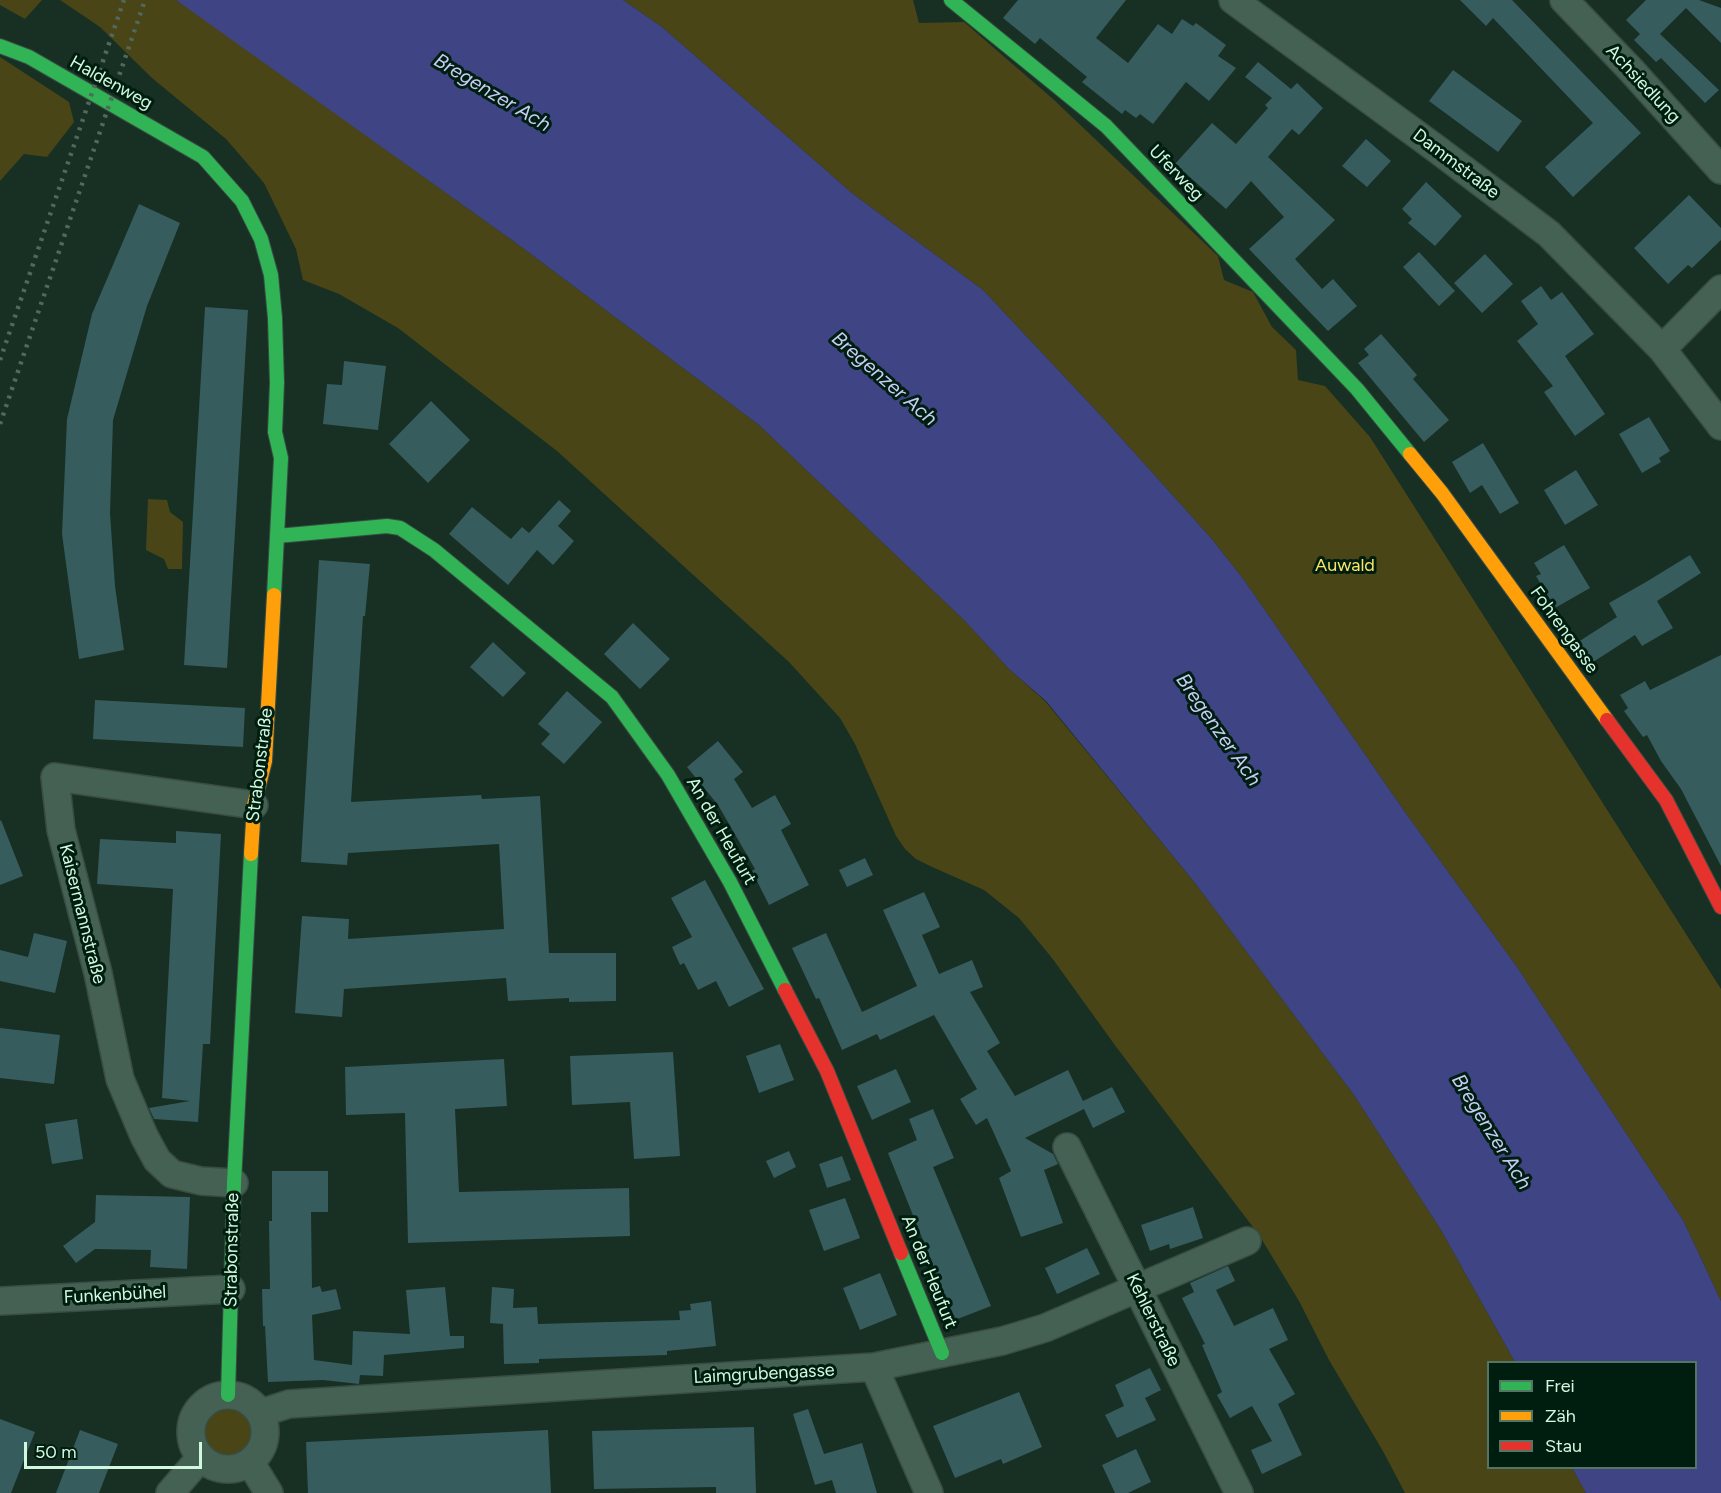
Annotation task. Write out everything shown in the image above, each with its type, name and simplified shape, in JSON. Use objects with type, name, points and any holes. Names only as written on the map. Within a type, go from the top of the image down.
[{"type":"street","name":"Uferweg","points":[[951,0],[1106,126],[1357,389]]},
{"type":"street","name":"Dammstraße","points":[[1233,0],[1549,234],[1662,349],[1721,426]]},
{"type":"street","name":"Achsiedlung","points":[[1564,0],[1721,170]]},
{"type":"street","name":"Haldenweg","points":[[0,46],[29,57],[203,157]]},
{"type":"street","name":"Strabonstraße","points":[[203,157],[242,201],[261,239],[271,275],[278,383],[275,432],[281,458],[265,761],[254,805],[234,1184],[228,1395]]},
{"type":"street","points":[[1662,349],[1721,289]]},
{"type":"street","name":"Fohrengasse","points":[[1357,389],[1442,493],[1666,801],[1721,907]]},
{"type":"street","name":"An der Heufurt","points":[[277,536],[387,526],[400,528],[434,549],[612,697],[668,776],[730,882],[827,1071],[942,1353]]},
{"type":"street","name":"Kaisermannstraße","points":[[234,1184],[201,1181],[172,1174],[158,1160],[144,1136],[120,1079],[98,973],[61,830],[55,777],[254,805]]},
{"type":"street","name":"Kehlerstraße","points":[[1067,1147],[1239,1493]]},
{"type":"street","name":"Laimgrubengasse","points":[[261,1413],[300,1403],[874,1367],[1002,1341],[1045,1328],[1247,1241]]},
{"type":"street","name":"Funkenbühel","points":[[0,1301],[231,1289]]},
{"type":"street","points":[[874,1367],[929,1493]]},
{"type":"street","points":[[228,1395],[247,1400],[261,1413],[265,1434],[258,1455],[250,1462],[240,1467],[219,1468],[201,1457],[195,1448],[192,1425],[195,1415],[209,1400],[228,1395]]},
{"type":"street","points":[[170,1493],[201,1457]]},
{"type":"street","points":[[250,1462],[269,1493]]},
{"type":"green space","points":[[0,0],[42,0],[25,19],[0,5]]},
{"type":"green space","points":[[60,0],[176,0],[197,14],[516,243],[759,425],[964,620],[1009,669],[1045,701],[1195,883],[1354,1095],[1441,1230],[1514,1361],[1487,1361],[1487,1469],[1573,1469],[1586,1493],[1405,1493],[1329,1360],[1299,1301],[1259,1235],[1117,1048],[1052,958],[1019,918],[984,890],[916,859],[905,849],[896,836],[855,744],[840,718],[789,662],[557,451],[398,328],[339,294],[303,280],[296,249],[264,183],[226,139],[152,78],[100,27]]},
{"type":"green space","name":"Auwald","points":[[623,0],[913,0],[919,23],[964,22],[1053,99],[1218,256],[1224,280],[1253,292],[1272,327],[1296,350],[1298,380],[1325,386],[1370,437],[1721,989],[1721,1301],[1683,1220],[1517,967],[1407,815],[1244,580],[1211,538],[1105,420],[983,290],[853,194],[662,27]]},
{"type":"green space","points":[[0,57],[69,102],[74,122],[47,157],[24,154],[0,181]]},
{"type":"green space","points":[[148,499],[167,500],[170,512],[183,522],[182,569],[168,569],[164,559],[146,550]]},
{"type":"green space","points":[[228,1408],[245,1415],[252,1432],[245,1449],[228,1456],[211,1449],[204,1432],[211,1415]]},
{"type":"water","name":"Bregenzer Ach","points":[[176,0],[623,0],[662,27],[853,194],[983,290],[1105,420],[1211,538],[1244,580],[1407,815],[1517,967],[1683,1220],[1721,1301],[1721,1493],[1586,1493],[1573,1469],[1697,1469],[1697,1361],[1514,1361],[1441,1230],[1354,1095],[1195,883],[1046,701],[1009,669],[964,620],[759,425],[516,243]]},
{"type":"building","points":[[1018,0],[1126,0],[1096,38],[1128,63],[1158,24],[1172,34],[1182,19],[1193,26],[1196,23],[1226,45],[1218,56],[1236,68],[1209,101],[1186,82],[1153,124],[1140,114],[1136,118],[1125,110],[1122,114],[1082,82],[1087,77],[1040,38],[1035,44],[1003,18]]},
{"type":"building","points":[[1460,0],[1512,0],[1641,133],[1573,197],[1545,167],[1593,123],[1493,18],[1486,26]]},
{"type":"building","points":[[1646,0],[1699,0],[1721,8],[1721,43],[1686,8],[1660,34],[1719,90],[1705,103],[1661,58],[1656,62],[1634,40],[1640,34],[1626,20]]},
{"type":"building","points":[[1258,62],[1291,89],[1297,83],[1323,108],[1299,135],[1292,129],[1268,157],[1335,220],[1295,259],[1322,289],[1333,279],[1357,306],[1328,331],[1249,249],[1284,217],[1251,181],[1226,209],[1175,164],[1212,123],[1236,144],[1268,108],[1265,105],[1272,98],[1245,77]]},
{"type":"building","points":[[1453,70],[1522,121],[1498,152],[1429,101]]},
{"type":"building","points":[[1366,139],[1391,161],[1367,187],[1342,166]]},
{"type":"building","points":[[1426,182],[1462,216],[1435,246],[1408,223],[1412,219],[1402,209]]},
{"type":"building","points":[[1689,195],[1721,228],[1721,240],[1692,268],[1688,265],[1668,284],[1634,248]]},
{"type":"building","points":[[139,204],[180,223],[147,306],[113,420],[110,513],[115,586],[124,650],[79,659],[62,534],[67,419],[92,314]]},
{"type":"building","points":[[1419,252],[1455,291],[1439,306],[1403,267]]},
{"type":"building","points":[[1485,254],[1513,284],[1482,313],[1454,283]]},
{"type":"building","points":[[1541,286],[1551,300],[1562,292],[1594,334],[1565,356],[1605,414],[1575,436],[1544,392],[1553,386],[1517,341],[1538,324],[1521,301]]},
{"type":"building","points":[[205,307],[248,310],[227,668],[184,665]]},
{"type":"building","points":[[1381,334],[1417,375],[1413,379],[1449,420],[1424,442],[1358,363],[1369,355],[1364,349]]},
{"type":"building","points":[[344,361],[386,366],[378,430],[323,424],[327,384],[342,385]]},
{"type":"building","points":[[431,401],[470,440],[428,483],[389,444]]},
{"type":"building","points":[[1649,417],[1670,451],[1659,458],[1661,462],[1642,473],[1619,434]]},
{"type":"building","points":[[1483,443],[1519,503],[1500,514],[1482,485],[1470,493],[1452,462]]},
{"type":"building","points":[[1576,470],[1598,505],[1565,525],[1544,490]]},
{"type":"building","points":[[559,500],[571,511],[558,526],[574,541],[553,565],[537,550],[508,585],[449,534],[472,507],[511,539],[522,527],[529,533]]},
{"type":"building","points":[[1564,545],[1590,588],[1555,608],[1536,576],[1541,574],[1534,563]]},
{"type":"building","points":[[1690,555],[1701,573],[1657,601],[1673,628],[1642,646],[1635,635],[1590,664],[1575,644],[1617,617],[1609,603]]},
{"type":"building","points":[[319,560],[370,564],[365,616],[363,616],[351,802],[481,795],[482,799],[540,796],[549,953],[616,953],[616,1001],[569,1002],[569,998],[508,1001],[506,978],[344,989],[342,1017],[295,1013],[302,916],[349,919],[348,939],[504,929],[499,844],[348,853],[347,865],[301,862]]},
{"type":"building","points":[[633,623],[670,659],[640,689],[604,654]]},
{"type":"building","points":[[493,642],[526,673],[503,697],[470,667]]},
{"type":"building","points":[[1721,655],[1721,866],[1681,789],[1661,761],[1647,735],[1643,737],[1624,711],[1628,708],[1620,695],[1645,681],[1650,690]]},
{"type":"building","points":[[567,691],[602,722],[564,764],[541,744],[550,734],[538,724]]},
{"type":"building","points":[[95,700],[245,708],[243,747],[93,739]]},
{"type":"building","points":[[718,741],[743,772],[734,779],[752,808],[775,795],[791,824],[781,830],[809,885],[769,905],[752,871],[755,869],[718,805],[687,767]]},
{"type":"building","points":[[0,821],[23,876],[0,885]]},
{"type":"building","points":[[176,831],[221,834],[210,1044],[203,1044],[198,1122],[154,1119],[149,1108],[190,1101],[162,1098],[173,889],[97,884],[100,839],[176,843]]},
{"type":"building","points":[[865,858],[873,875],[847,887],[839,870]]},
{"type":"building","points":[[705,880],[764,989],[729,1007],[716,981],[698,990],[684,963],[680,965],[672,947],[692,937],[671,898]]},
{"type":"building","points":[[924,892],[940,927],[922,935],[939,974],[972,960],[983,987],[970,992],[1000,1043],[987,1051],[1015,1096],[1068,1070],[1083,1101],[1112,1087],[1125,1112],[1093,1128],[1084,1109],[1025,1138],[1053,1154],[1058,1164],[1044,1170],[1063,1223],[1021,1237],[999,1178],[1011,1171],[987,1118],[976,1125],[960,1099],[977,1089],[934,1015],[880,1040],[877,1034],[842,1050],[819,998],[816,999],[792,948],[826,933],[862,1012],[917,986],[883,910]]},
{"type":"building","points":[[34,933],[67,941],[55,993],[0,981],[0,950],[28,957]]},
{"type":"building","points":[[0,1028],[60,1035],[54,1084],[0,1078]]},
{"type":"building","points":[[780,1044],[794,1080],[759,1093],[746,1056]]},
{"type":"building","points":[[673,1052],[680,1156],[634,1159],[630,1102],[572,1105],[570,1056]]},
{"type":"building","points":[[504,1059],[507,1106],[455,1109],[459,1192],[629,1188],[630,1236],[408,1243],[405,1113],[346,1115],[345,1067]]},
{"type":"building","points":[[896,1069],[911,1102],[872,1120],[857,1086]]},
{"type":"building","points":[[933,1109],[954,1158],[933,1167],[991,1306],[955,1320],[888,1153],[917,1140],[909,1119]]},
{"type":"building","points":[[77,1119],[83,1159],[52,1164],[45,1124]]},
{"type":"building","points":[[789,1151],[796,1167],[774,1178],[766,1161]]},
{"type":"building","points":[[842,1156],[851,1180],[827,1188],[819,1164]]},
{"type":"building","points":[[272,1171],[328,1171],[328,1212],[311,1212],[312,1288],[320,1286],[322,1292],[336,1289],[341,1309],[312,1315],[314,1360],[352,1365],[353,1331],[410,1334],[406,1290],[445,1287],[450,1336],[464,1336],[464,1348],[384,1355],[383,1376],[360,1375],[359,1384],[323,1380],[268,1382],[262,1289],[270,1289],[269,1221],[272,1221]]},
{"type":"building","points":[[96,1195],[190,1197],[187,1269],[150,1267],[151,1250],[95,1249],[76,1263],[63,1246],[95,1222]]},
{"type":"building","points":[[845,1198],[860,1238],[824,1251],[809,1210]]},
{"type":"building","points":[[1193,1207],[1203,1238],[1170,1249],[1169,1244],[1150,1251],[1141,1225]]},
{"type":"building","points":[[1087,1248],[1100,1274],[1057,1294],[1045,1268]]},
{"type":"building","points":[[1228,1266],[1235,1281],[1216,1290],[1234,1326],[1273,1308],[1288,1340],[1269,1349],[1295,1394],[1278,1404],[1302,1455],[1262,1474],[1251,1450],[1272,1441],[1252,1406],[1230,1418],[1217,1395],[1222,1392],[1202,1345],[1205,1344],[1182,1298],[1194,1292],[1190,1283]]},
{"type":"building","points":[[880,1273],[897,1315],[860,1330],[843,1288]]},
{"type":"building","points":[[492,1287],[514,1289],[513,1308],[537,1307],[538,1324],[680,1320],[679,1311],[691,1310],[690,1304],[711,1301],[716,1346],[667,1351],[667,1355],[539,1359],[539,1363],[504,1364],[503,1324],[490,1323]]},
{"type":"building","points":[[1150,1368],[1161,1390],[1145,1398],[1156,1420],[1117,1438],[1105,1415],[1124,1406],[1115,1385]]},
{"type":"building","points":[[1019,1392],[1042,1447],[1003,1464],[1001,1459],[955,1478],[933,1426]]},
{"type":"building","points":[[808,1409],[824,1454],[862,1443],[877,1493],[836,1493],[832,1480],[815,1485],[793,1414]]},
{"type":"building","points":[[0,1419],[35,1432],[11,1493],[0,1493]]},
{"type":"building","points":[[754,1427],[756,1493],[716,1493],[716,1487],[594,1489],[592,1431]]},
{"type":"building","points":[[80,1430],[118,1444],[99,1493],[56,1493]]},
{"type":"building","points":[[548,1430],[551,1493],[308,1493],[306,1442]]},
{"type":"building","points":[[1136,1449],[1151,1482],[1128,1493],[1115,1493],[1102,1465]]},
{"type":"railway","points":[[0,360],[124,0]]},
{"type":"railway","points":[[0,424],[145,0]]},
{"type":"traffic: fast","points":[[951,0],[1106,126],[1357,389],[1410,454]]},
{"type":"traffic: fast","points":[[0,46],[29,57],[203,157],[242,201],[261,239],[271,275],[275,318],[277,383],[275,432],[281,458],[274,595]]},
{"type":"traffic: fast","points":[[277,536],[387,526],[400,528],[434,550],[612,697],[668,775],[730,882],[785,990]]},
{"type":"traffic: fast","points":[[228,1395],[234,1183],[251,854]]},
{"type":"traffic: fast","points":[[901,1253],[942,1353]]},
{"type":"traffic: slow","points":[[1410,454],[1442,493],[1607,720]]},
{"type":"traffic: slow","points":[[251,854],[254,805],[265,761],[274,595]]},
{"type":"traffic: jam","points":[[1607,720],[1666,800],[1721,907]]},
{"type":"traffic: jam","points":[[785,990],[827,1071],[901,1253]]}]
